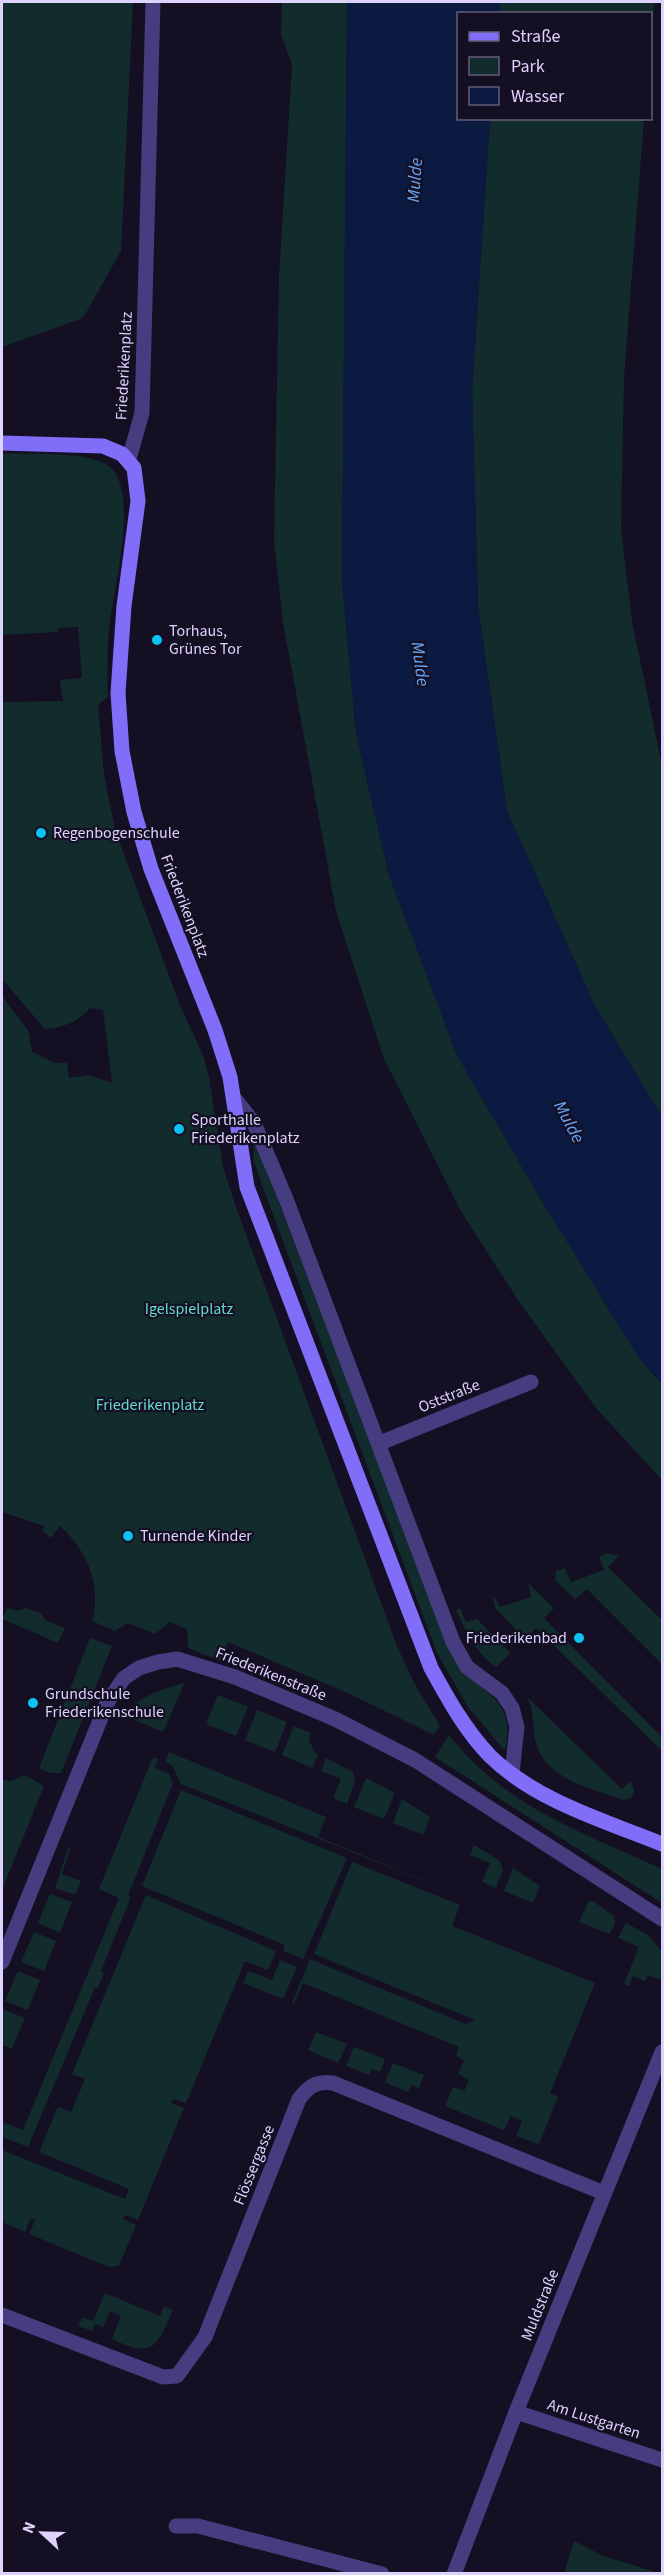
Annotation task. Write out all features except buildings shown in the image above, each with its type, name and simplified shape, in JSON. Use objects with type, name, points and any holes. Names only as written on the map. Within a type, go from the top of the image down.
[{"type":"main road","points":[[2,443],[95,445],[109,448],[129,459]]},
{"type":"main road","name":"Friederikenplatz","points":[[129,459],[137,476],[138,501],[124,606],[119,681],[119,721],[127,784],[148,860],[215,1030],[235,1100],[247,1187],[312,1351],[424,1652],[462,1721],[492,1757],[512,1773],[561,1802],[663,1844]]},
{"type":"street","name":"Friederikenplatz","points":[[129,459],[142,413],[153,2]]},
{"type":"street","points":[[235,1100],[254,1123],[282,1188],[460,1656],[475,1674],[502,1693],[512,1708],[517,1737],[512,1773]]},
{"type":"street","name":"Oststraße","points":[[380,1443],[531,1382]]},
{"type":"street","name":"Friederikenstraße","points":[[2,1962],[107,1703],[124,1678],[139,1668],[177,1659],[236,1677],[335,1719],[388,1746],[459,1787],[663,1919]]},
{"type":"street","name":"Muldstraße","points":[[454,2574],[604,2193],[656,2089],[663,2052]]},
{"type":"street","name":"Flössergasse","points":[[2,2315],[163,2377],[177,2376],[205,2337],[299,2099],[308,2088],[320,2082],[333,2083],[604,2193]]},
{"type":"street","name":"Am Lustgarten","points":[[516,2412],[663,2460]]},
{"type":"street","points":[[176,2526],[198,2526],[382,2574]]},
{"type":"green space","points":[[2,2],[133,2],[121,251],[83,318],[2,347]]},
{"type":"green space","points":[[282,2],[347,2],[342,581],[356,733],[389,875],[457,1055],[539,1196],[639,1358],[662,1384],[662,1480],[596,1408],[520,1303],[462,1213],[384,1059],[336,911],[283,622],[274,540],[279,278],[292,65],[281,34]]},
{"type":"green space","points":[[500,2],[654,2],[652,27],[652,12],[499,12]]},
{"type":"green space","points":[[490,120],[644,120],[624,377],[621,529],[632,621],[662,766],[662,1117],[594,1004],[507,811],[478,606],[472,390]]},
{"type":"green space","name":"Friederikenplatz","points":[[2,453],[58,454],[88,458],[110,467],[119,480],[124,520],[109,628],[108,697],[98,705],[104,774],[115,830],[181,1008],[203,1055],[209,1077],[223,1167],[236,1207],[397,1646],[414,1683],[440,1726],[434,1735],[350,1694],[228,1642],[220,1661],[188,1648],[187,1629],[170,1622],[155,1634],[128,1623],[115,1631],[92,1621],[95,1594],[90,1569],[85,1557],[70,1536],[60,1526],[51,1538],[42,1531],[44,1526],[2,1512],[2,996],[28,1030],[32,1052],[55,1063],[67,1063],[69,1078],[89,1075],[112,1083],[103,1010],[90,1008],[70,1023],[45,1029],[2,979],[2,702],[63,701],[60,680],[82,678],[78,627],[58,628],[58,632],[2,635]]},
{"type":"green space","points":[[254,1138],[451,1654],[461,1668],[492,1696],[506,1718],[508,1732],[505,1751],[468,1707],[437,1653],[262,1185],[253,1159]]},
{"type":"green space","points":[[607,1553],[619,1556],[608,1567],[662,1620],[662,1664],[587,1589],[575,1599],[555,1580],[556,1571],[565,1568],[571,1582],[604,1570],[599,1557]]},
{"type":"green space","points":[[528,1583],[554,1608],[544,1618],[662,1737],[660,1749],[536,1628],[525,1639],[496,1609],[494,1596],[500,1607],[531,1597]]},
{"type":"green space","points":[[8,1608],[17,1611],[26,1608],[41,1613],[45,1620],[65,1628],[58,1643],[2,1619]]},
{"type":"green space","points":[[460,1608],[466,1622],[477,1619],[510,1653],[496,1667],[472,1642],[456,1610]]},
{"type":"green space","points":[[90,1638],[112,1646],[61,1773],[51,1773],[39,1768]]},
{"type":"green space","points":[[185,1682],[163,1732],[126,1716],[130,1709],[143,1698]]},
{"type":"green space","points":[[218,1695],[248,1707],[236,1736],[206,1724]]},
{"type":"green space","points":[[527,1697],[622,1789],[631,1781],[634,1791],[632,1797],[624,1800],[585,1787],[550,1766],[541,1756],[536,1743],[531,1708]]},
{"type":"green space","points":[[257,1710],[287,1722],[275,1752],[245,1740]]},
{"type":"green space","points":[[294,1726],[311,1733],[309,1739],[314,1752],[318,1755],[312,1768],[282,1755]]},
{"type":"green space","points":[[449,1735],[471,1760],[520,1799],[574,1829],[662,1869],[662,1903],[435,1757]]},
{"type":"green space","points":[[169,1752],[326,1817],[318,1837],[475,1901],[181,1784],[172,1765],[165,1762]]},
{"type":"green space","points":[[153,1757],[159,1759],[154,1767],[169,1774],[173,1783],[128,1896],[131,1897],[101,1971],[104,1973],[98,1988],[95,1987],[28,2147],[2,2137],[2,2122],[23,2130],[119,1898],[99,1889]]},
{"type":"green space","points":[[326,1758],[353,1772],[355,1781],[347,1804],[333,1798],[341,1779],[321,1771]]},
{"type":"green space","points":[[25,1775],[44,1786],[2,1890],[2,1780],[12,1781]]},
{"type":"green space","points":[[366,1778],[395,1793],[384,1819],[354,1807]]},
{"type":"green space","points":[[181,1790],[347,1858],[303,1959],[283,1951],[285,1945],[142,1886]]},
{"type":"green space","points":[[402,1799],[430,1817],[423,1835],[393,1823]]},
{"type":"green space","points":[[474,1845],[500,1861],[503,1870],[496,1888],[482,1882],[490,1863],[470,1855]]},
{"type":"green space","points":[[68,1848],[70,1849],[62,1874],[81,1881],[75,1895],[55,1888]]},
{"type":"green space","points":[[352,1862],[460,1905],[452,1926],[595,1983],[550,2093],[558,2097],[539,2144],[516,2136],[522,2121],[511,2116],[504,2130],[445,2106],[453,2087],[464,2091],[469,2080],[458,2074],[464,2060],[456,2056],[459,2047],[303,1983],[294,2004],[292,2003],[310,1959],[466,2024],[475,2020],[314,1954]]},
{"type":"green space","points":[[513,1868],[540,1886],[533,1903],[504,1891]]},
{"type":"green space","points":[[50,1894],[72,1902],[60,1933],[38,1923]]},
{"type":"green space","points":[[146,1895],[276,1951],[268,1970],[245,1961],[186,2103],[173,2099],[172,2103],[184,2108],[138,2220],[125,2215],[123,2219],[136,2225],[119,2266],[109,2267],[29,2234],[35,2220],[31,2218],[25,2232],[2,2222],[2,2150],[125,2199],[129,2189],[39,2152],[58,2107],[71,2112],[85,2079],[72,2074]]},
{"type":"green space","points":[[589,1901],[593,1901],[614,1916],[615,1923],[610,1934],[579,1922]]},
{"type":"green space","points":[[626,1923],[648,1935],[662,1952],[660,1980],[648,1975],[645,1981],[633,1976],[629,1986],[624,1984],[639,1947],[618,1938]]},
{"type":"green space","points":[[34,1932],[56,1941],[44,1971],[21,1962]]},
{"type":"green space","points":[[280,1960],[297,1967],[283,1999],[243,1983],[248,1971],[272,1980]]},
{"type":"green space","points":[[18,1971],[40,1980],[28,2010],[5,2001]]},
{"type":"green space","points":[[2,2009],[25,2018],[12,2049],[2,2045]]},
{"type":"green space","points":[[316,2032],[347,2044],[338,2063],[308,2050]]},
{"type":"green space","points":[[354,2047],[385,2059],[380,2072],[372,2069],[369,2075],[346,2066]]},
{"type":"green space","points":[[393,2063],[424,2075],[419,2088],[411,2085],[408,2092],[385,2082]]},
{"type":"green space","points":[[105,2293],[160,2316],[164,2306],[173,2310],[162,2333],[152,2346],[137,2348],[112,2339],[121,2316],[110,2311],[103,2327],[95,2324],[92,2331],[78,2326],[82,2317],[93,2321]]},
{"type":"green space","points":[[574,2541],[603,2556],[660,2573],[564,2573]]},
{"type":"water","name":"Mulde","points":[[347,2],[500,2],[499,12],[457,12],[457,120],[490,120],[472,390],[478,606],[507,811],[594,1004],[662,1117],[662,1384],[639,1358],[539,1196],[457,1055],[389,875],[356,733],[342,581]]},
{"type":"place","name":"Torhaus, Grünes Tor","points":[[157,640]]},
{"type":"place","name":"Regenbogenschule","points":[[41,833]]},
{"type":"place","name":"Sporthalle Friederikenplatz","points":[[179,1129]]},
{"type":"place","name":"Turnende Kinder","points":[[128,1536]]},
{"type":"place","name":"Friederikenbad","points":[[579,1638]]},
{"type":"place","name":"Grundschule Friederikenschule","points":[[33,1703]]},
{"type":"park label","name":"Igelspielplatz","points":[[189,1309]]}]
